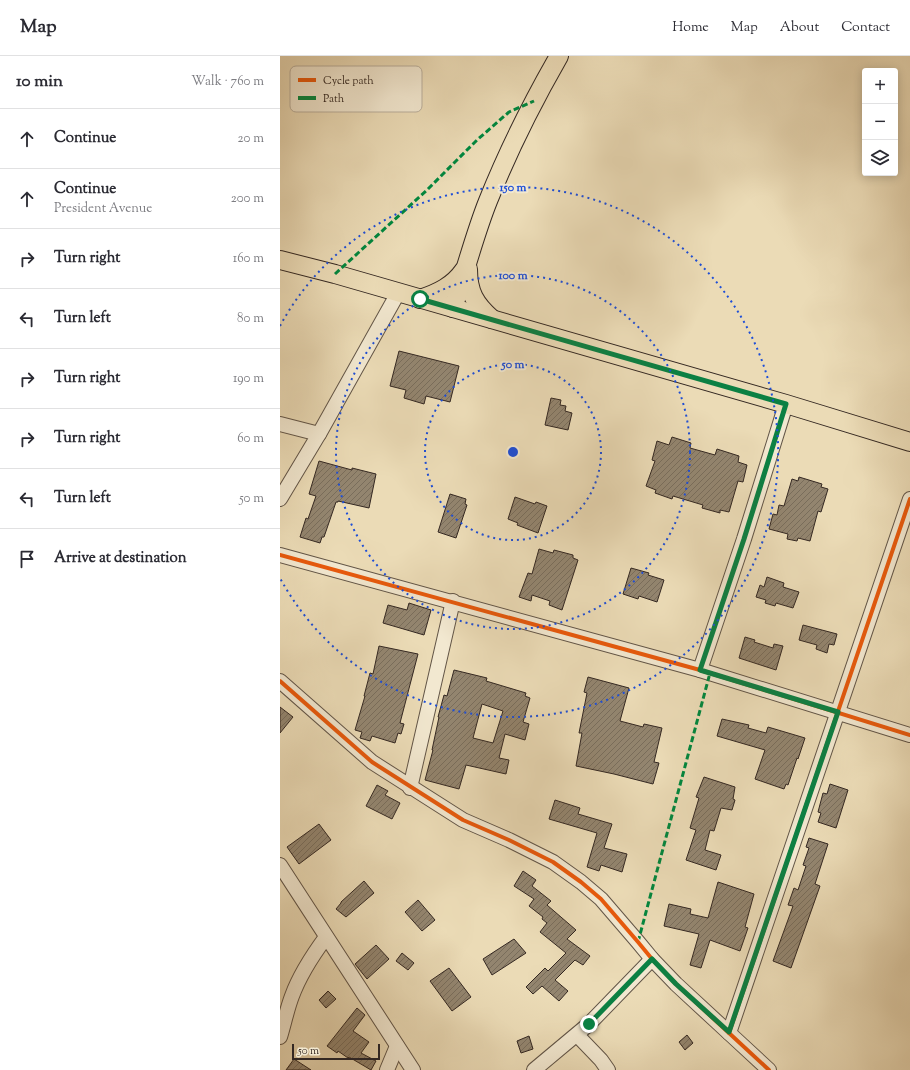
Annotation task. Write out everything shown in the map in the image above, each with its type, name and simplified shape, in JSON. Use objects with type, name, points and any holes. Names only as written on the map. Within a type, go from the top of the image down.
[{"type":"main road","points":[[453,308],[488,203],[505,160],[534,101],[559,56]]},
{"type":"main road","points":[[280,260],[335,274],[786,404],[910,442]]},
{"type":"main road","points":[[420,299],[435,294],[448,287],[459,277],[468,264]]},
{"type":"main road","points":[[468,264],[468,280],[472,296],[481,309],[493,320]]},
{"type":"street","points":[[280,499],[398,293]]},
{"type":"street","points":[[700,670],[744,539],[786,404]]},
{"type":"street","points":[[280,424],[318,434]]},
{"type":"street","points":[[729,1032],[910,499]]},
{"type":"street","points":[[280,555],[453,601],[700,670],[910,735]]},
{"type":"street","points":[[410,788],[453,601]]},
{"type":"street","points":[[280,681],[372,762],[410,788],[463,820],[509,840],[553,862],[581,882],[600,899],[652,959],[676,984],[769,1070]]},
{"type":"street","points":[[280,865],[413,1070]]},
{"type":"street","points":[[280,1037],[291,997],[310,959],[326,937]]},
{"type":"street","points":[[534,1070],[577,1035],[652,959]]},
{"type":"street","points":[[577,1035],[601,1060],[608,1070]]},
{"type":"street","points":[[387,1070],[397,1046]]},
{"type":"building","points":[[399,351],[459,366],[450,402],[426,396],[424,404],[404,398],[406,390],[390,386]]},
{"type":"building","points":[[551,398],[561,400],[560,405],[566,406],[565,411],[572,413],[568,430],[545,425]]},
{"type":"building","points":[[672,437],[691,443],[690,448],[715,455],[717,449],[739,456],[738,462],[747,465],[743,482],[738,481],[729,512],[720,510],[720,513],[702,508],[703,505],[673,496],[672,499],[655,493],[656,490],[646,486],[655,461],[652,460],[657,441],[669,445]]},
{"type":"building","points":[[319,461],[352,470],[352,468],[376,474],[369,508],[338,501],[336,502],[324,537],[322,537],[320,543],[300,537],[306,518],[308,519],[316,496],[309,494]]},
{"type":"building","points":[[799,477],[822,484],[821,487],[828,489],[821,512],[818,511],[810,541],[798,538],[797,541],[787,539],[788,534],[769,529],[773,514],[777,515],[779,505],[784,506],[792,479],[798,481]]},
{"type":"building","points":[[450,494],[466,499],[465,504],[467,505],[456,538],[438,532]]},
{"type":"building","points":[[515,497],[535,504],[536,502],[547,506],[538,533],[517,525],[518,523],[508,519]]},
{"type":"building","points":[[539,549],[553,553],[554,550],[573,555],[573,558],[578,560],[562,610],[549,605],[550,601],[532,595],[531,601],[519,597],[528,573],[532,574]]},
{"type":"building","points":[[631,568],[649,573],[648,575],[664,580],[657,602],[639,596],[638,599],[623,594]]},
{"type":"building","points":[[767,577],[784,583],[783,587],[799,592],[793,608],[776,603],[775,606],[765,603],[766,600],[756,597],[760,585],[764,587]]},
{"type":"building","points":[[409,603],[431,610],[424,635],[383,623],[388,605],[407,610]]},
{"type":"building","points":[[803,625],[837,634],[834,645],[829,644],[827,653],[816,649],[817,645],[799,640]]},
{"type":"building","points":[[745,637],[755,640],[754,642],[773,648],[774,644],[783,646],[776,670],[739,658]]},
{"type":"building","points":[[379,646],[418,654],[400,723],[404,724],[401,734],[398,733],[395,743],[372,736],[370,741],[360,738],[362,732],[355,730],[370,673],[373,674]]},
{"type":"building","points":[[454,670],[487,678],[486,681],[526,693],[525,696],[530,698],[523,722],[529,724],[525,740],[505,734],[499,758],[509,760],[506,774],[466,765],[459,789],[425,780],[433,750],[438,717],[444,695],[447,696]],"holes":[[[482,704],[503,711],[493,743],[473,738]]]},
{"type":"building","points":[[588,677],[629,688],[620,721],[643,727],[644,724],[662,728],[654,762],[659,763],[653,784],[576,766],[582,733],[579,733],[587,693],[584,692]]},
{"type":"building","points":[[280,707],[293,717],[280,733]]},
{"type":"building","points":[[722,719],[749,725],[748,728],[766,733],[768,727],[805,738],[788,785],[786,784],[784,789],[755,779],[765,750],[717,736]]},
{"type":"building","points":[[704,777],[735,787],[733,799],[735,800],[732,810],[721,808],[714,831],[710,830],[705,850],[721,855],[716,870],[686,860],[696,830],[690,828],[699,798],[696,797]]},
{"type":"building","points":[[830,784],[848,790],[836,828],[818,822],[821,813],[818,812],[823,793],[827,794]]},
{"type":"building","points":[[377,785],[388,791],[385,795],[400,803],[392,819],[366,806]]},
{"type":"building","points":[[555,800],[580,808],[578,814],[612,824],[604,848],[627,854],[622,872],[601,865],[599,871],[587,867],[597,833],[549,819]]},
{"type":"building","points":[[319,824],[331,840],[299,864],[287,847]]},
{"type":"building","points":[[809,838],[828,844],[815,884],[820,886],[791,968],[773,961],[793,906],[788,905],[794,888],[798,890],[806,866],[803,865],[809,848],[806,847]]},
{"type":"building","points":[[523,871],[536,880],[532,886],[551,901],[547,905],[576,930],[567,939],[590,956],[583,965],[575,960],[555,980],[568,991],[559,1001],[542,986],[533,994],[526,987],[545,968],[548,971],[566,953],[540,932],[547,923],[542,919],[543,917],[529,906],[534,899],[514,886]]},
{"type":"building","points":[[364,881],[374,893],[346,917],[336,909],[341,902]]},
{"type":"building","points":[[718,882],[754,894],[745,927],[748,928],[740,951],[710,940],[701,968],[690,965],[699,934],[664,926],[669,904],[691,909],[690,914],[708,918]]},
{"type":"building","points":[[418,900],[435,920],[422,931],[405,912]]},
{"type":"building","points":[[514,939],[526,953],[492,975],[483,959]]},
{"type":"building","points":[[376,945],[389,959],[367,979],[355,964]]},
{"type":"building","points":[[402,953],[414,963],[408,970],[396,961]]},
{"type":"building","points":[[449,968],[471,997],[452,1011],[430,981]]},
{"type":"building","points":[[328,991],[336,999],[326,1008],[319,1000]]},
{"type":"building","points":[[357,1008],[365,1015],[353,1031],[369,1042],[361,1053],[376,1061],[371,1070],[338,1051],[337,1053],[327,1046]]},
{"type":"building","points":[[687,1035],[693,1043],[685,1050],[679,1042]]},
{"type":"building","points":[[529,1036],[533,1049],[521,1053],[517,1041]]},
{"type":"building","points":[[294,1059],[311,1070],[286,1070]]},
{"type":"marked path","points":[[335,274],[427,190],[477,140],[509,112],[534,101]]},
{"type":"marked path","points":[[638,942],[710,673]]},
{"type":"cycle path","points":[[769,1070],[729,1033],[910,499]]},
{"type":"cycle path","points":[[280,555],[700,670],[910,735]]},
{"type":"cycle path","points":[[280,681],[372,762],[463,820],[509,840],[553,862],[581,882],[601,899],[652,959],[676,984],[729,1033]]},
{"type":"route","points":[[420,299],[786,404],[744,539],[700,670],[838,712],[729,1032],[676,984],[652,959],[589,1024]]}]
